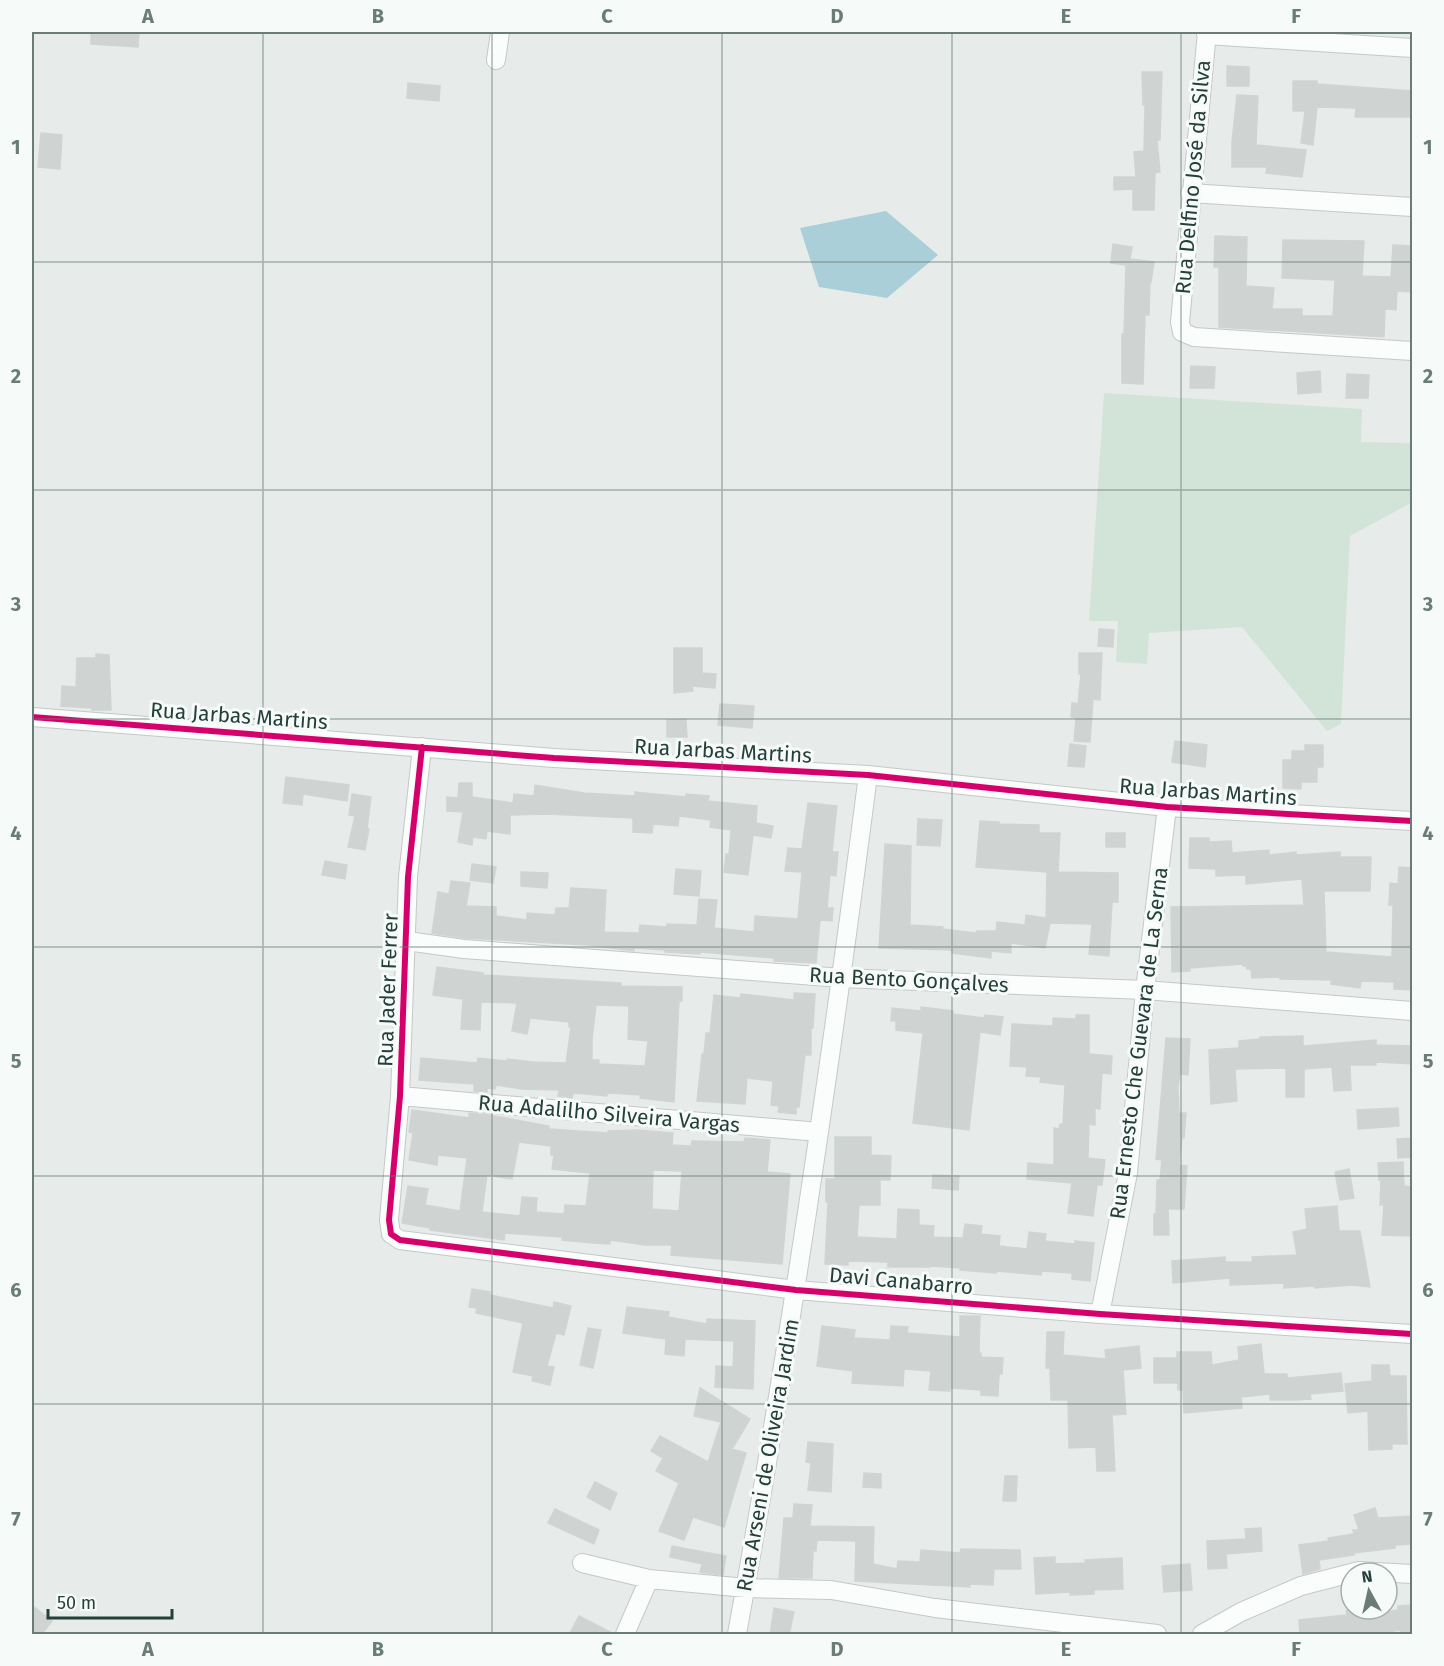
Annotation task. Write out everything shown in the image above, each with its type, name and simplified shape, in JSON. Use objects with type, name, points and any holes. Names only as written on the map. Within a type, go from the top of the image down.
[{"type":"street","points":[[496,60],[500,32]]},
{"type":"street","points":[[1206,33],[1358,38],[1413,48]]},
{"type":"street","name":"Rua Delfino José da Silva","points":[[1206,33],[1190,192],[1180,322],[1182,332],[1194,337],[1413,351]]},
{"type":"street","points":[[1190,192],[1413,207]]},
{"type":"street","name":"Rua Jarbas Martins","points":[[32,717],[554,758],[868,776],[1167,807],[1413,821]]},
{"type":"street","name":"Rua Jader Ferrer","points":[[391,1234],[389,1220],[400,1096],[408,877],[422,747]]},
{"type":"street","name":"Rua Arseni de Oliveira Jardim","points":[[737,1635],[796,1290],[842,978],[868,776]]},
{"type":"street","name":"Rua Ernesto Che Guevara de La Serna","points":[[1100,1314],[1128,1173],[1145,990],[1167,807]]},
{"type":"street","name":"Rua Bento Gonçalves","points":[[406,941],[464,949],[842,978],[1145,990],[1413,1011]]},
{"type":"street","name":"Rua Adalilho Silveira Vargas","points":[[400,1096],[819,1132]]},
{"type":"street","name":"Davi Canabarro","points":[[391,1234],[400,1240],[796,1290],[1100,1314],[1413,1334]]},
{"type":"street","points":[[582,1563],[648,1579],[746,1588],[831,1590],[935,1608],[1156,1635]]},
{"type":"street","points":[[1202,1635],[1240,1612],[1301,1586],[1359,1571],[1413,1574]]},
{"type":"street","points":[[625,1635],[648,1579]]},
{"type":"green space","points":[[1104,393],[1362,409],[1361,442],[1412,443],[1411,503],[1350,536],[1341,724],[1327,731],[1242,627],[1149,633],[1147,664],[1116,662],[1118,621],[1089,621]]},
{"type":"water","points":[[886,211],[938,255],[887,298],[819,287],[800,228]]},
{"type":"building","points":[[91,32],[139,32],[138,47],[91,44]]},
{"type":"building","points":[[1227,66],[1249,67],[1249,86],[1227,86]]},
{"type":"building","points":[[1142,72],[1162,72],[1160,140],[1157,140],[1160,172],[1155,173],[1154,210],[1133,210],[1133,189],[1114,190],[1114,177],[1136,177],[1134,152],[1144,151],[1145,105],[1143,105]]},
{"type":"building","points":[[1293,81],[1317,81],[1317,84],[1413,91],[1413,117],[1355,117],[1356,108],[1317,107],[1313,145],[1301,143],[1305,111],[1293,111]]},
{"type":"building","points":[[408,83],[440,86],[439,101],[407,98]]},
{"type":"building","points":[[1237,95],[1258,96],[1256,145],[1306,150],[1302,177],[1266,173],[1267,167],[1232,167]]},
{"type":"building","points":[[41,133],[62,135],[60,169],[38,167]]},
{"type":"building","points":[[1215,236],[1247,237],[1246,286],[1274,288],[1272,309],[1302,309],[1302,316],[1333,316],[1335,280],[1282,278],[1283,240],[1364,241],[1362,276],[1391,277],[1393,245],[1413,246],[1413,292],[1397,291],[1396,310],[1385,309],[1384,337],[1219,327],[1219,267],[1214,267]]},
{"type":"building","points":[[1113,244],[1132,247],[1130,259],[1154,262],[1150,281],[1149,315],[1145,315],[1143,384],[1122,383],[1126,265],[1111,263]]},
{"type":"building","points":[[1191,366],[1215,367],[1214,388],[1190,388]]},
{"type":"building","points":[[1320,371],[1321,392],[1298,394],[1297,373]]},
{"type":"building","points":[[1347,374],[1369,375],[1368,398],[1346,398]]},
{"type":"building","points":[[1099,629],[1114,630],[1113,647],[1098,646]]},
{"type":"building","points":[[674,648],[702,648],[702,673],[716,674],[715,688],[692,686],[693,691],[674,693]]},
{"type":"building","points":[[1079,653],[1102,653],[1100,700],[1093,699],[1090,742],[1074,741],[1076,718],[1071,717],[1072,703],[1078,704],[1081,674],[1079,674]]},
{"type":"building","points":[[96,654],[109,655],[111,710],[61,706],[62,686],[76,687],[77,658],[96,658]]},
{"type":"building","points":[[720,704],[754,706],[752,728],[718,725]]},
{"type":"building","points":[[686,719],[687,737],[667,737],[667,720]]},
{"type":"building","points":[[1175,741],[1207,745],[1205,767],[1172,762]]},
{"type":"building","points":[[1070,744],[1086,746],[1084,767],[1068,766]]},
{"type":"building","points":[[1305,745],[1323,745],[1323,767],[1317,767],[1317,782],[1301,782],[1301,789],[1283,788],[1283,760],[1292,760],[1292,751],[1305,751]]},
{"type":"building","points":[[286,777],[349,785],[347,801],[303,794],[302,805],[283,803]]},
{"type":"building","points":[[459,783],[472,783],[472,797],[513,803],[514,794],[534,796],[535,785],[584,793],[635,796],[635,792],[686,797],[686,794],[709,796],[708,801],[757,806],[756,823],[773,826],[771,838],[753,835],[748,875],[724,872],[726,854],[729,855],[731,830],[710,827],[711,820],[679,816],[678,826],[653,824],[652,833],[633,832],[633,818],[547,814],[510,815],[510,834],[487,831],[486,839],[473,837],[472,845],[458,842],[463,812],[447,811],[447,797],[458,798]]},
{"type":"building","points":[[352,794],[371,797],[365,850],[348,847],[355,816],[349,815]]},
{"type":"building","points":[[808,803],[837,806],[832,852],[838,852],[836,876],[830,875],[827,908],[833,908],[832,921],[820,920],[816,963],[774,961],[774,958],[700,952],[700,954],[665,952],[665,950],[634,948],[634,951],[587,945],[465,938],[432,933],[438,892],[449,894],[451,881],[470,883],[466,906],[496,907],[496,916],[527,920],[527,913],[555,915],[556,908],[569,908],[571,888],[606,890],[604,932],[639,933],[640,925],[667,927],[667,924],[697,925],[699,899],[717,900],[714,928],[754,932],[755,916],[798,919],[802,872],[785,871],[788,848],[802,849]]},
{"type":"building","points":[[918,819],[942,820],[940,846],[917,845]]},
{"type":"building","points":[[980,821],[1039,825],[1039,833],[1060,833],[1058,872],[1118,873],[1118,902],[1112,902],[1109,956],[1089,954],[1092,924],[1050,923],[1045,948],[1011,943],[1011,953],[991,951],[991,958],[952,953],[952,950],[879,948],[885,844],[911,846],[910,925],[943,927],[942,929],[976,933],[977,931],[996,931],[997,922],[1025,925],[1026,915],[1046,918],[1047,872],[976,867]]},
{"type":"building","points":[[1106,833],[1125,833],[1125,847],[1106,847]]},
{"type":"building","points":[[1190,838],[1209,838],[1209,842],[1231,841],[1232,853],[1269,850],[1269,855],[1296,852],[1296,855],[1340,852],[1340,857],[1371,857],[1370,891],[1324,891],[1326,952],[1392,957],[1393,905],[1389,905],[1390,883],[1398,884],[1399,867],[1413,868],[1413,990],[1394,989],[1394,982],[1361,981],[1360,988],[1331,984],[1331,980],[1252,978],[1251,969],[1247,969],[1243,964],[1190,968],[1190,971],[1172,972],[1171,907],[1304,905],[1302,879],[1246,884],[1246,875],[1216,876],[1216,869],[1189,868]]},
{"type":"building","points":[[325,861],[347,865],[345,879],[322,875]]},
{"type":"building","points":[[472,864],[496,867],[493,883],[470,880]]},
{"type":"building","points":[[676,869],[701,871],[699,896],[674,894]]},
{"type":"building","points":[[521,872],[548,873],[547,888],[521,886]]},
{"type":"building","points":[[437,967],[483,973],[483,975],[621,983],[621,986],[682,987],[682,1001],[679,1001],[674,1102],[640,1098],[641,1095],[607,1093],[607,1096],[573,1093],[572,1098],[558,1096],[559,1090],[522,1089],[496,1085],[495,1089],[487,1088],[487,1092],[474,1091],[474,1084],[419,1080],[421,1058],[477,1063],[478,1058],[566,1063],[571,1027],[569,1027],[569,1022],[530,1018],[527,1034],[512,1031],[517,1003],[481,1002],[480,1030],[461,1029],[463,999],[433,995]],"holes":[[[596,1005],[629,1006],[628,1039],[648,1041],[645,1066],[599,1064],[599,1060],[592,1060]]]},
{"type":"building","points":[[794,993],[815,994],[811,1055],[805,1055],[799,1107],[796,1107],[796,1114],[778,1112],[779,1106],[771,1105],[773,1081],[747,1078],[745,1104],[697,1101],[702,1054],[704,1054],[706,1033],[710,1033],[714,995],[740,998],[741,994],[794,1000]]},
{"type":"building","points":[[921,1007],[984,1018],[985,1015],[1003,1017],[1000,1035],[980,1032],[969,1130],[913,1123],[923,1033],[896,1030],[896,1021],[891,1021],[892,1008],[921,1011]]},
{"type":"building","points":[[1076,1015],[1089,1015],[1089,1054],[1112,1056],[1111,1074],[1102,1073],[1100,1109],[1095,1108],[1095,1125],[1089,1124],[1088,1158],[1105,1160],[1102,1185],[1097,1185],[1093,1216],[1068,1213],[1072,1183],[1027,1179],[1028,1163],[1054,1165],[1054,1128],[1059,1129],[1060,1124],[1063,1124],[1065,1085],[1040,1082],[1041,1077],[1026,1076],[1027,1067],[1010,1066],[1012,1024],[1053,1026],[1053,1018],[1076,1019]]},
{"type":"building","points":[[1303,1036],[1303,1046],[1376,1040],[1376,1045],[1413,1046],[1413,1064],[1376,1062],[1376,1065],[1350,1065],[1351,1090],[1334,1091],[1332,1067],[1304,1069],[1304,1097],[1286,1097],[1286,1068],[1235,1069],[1237,1101],[1211,1104],[1209,1050],[1239,1048],[1239,1041],[1260,1039],[1260,1037]]},
{"type":"building","points":[[1166,1038],[1190,1039],[1188,1075],[1180,1074],[1178,1087],[1179,1113],[1186,1113],[1179,1165],[1187,1166],[1184,1209],[1168,1209],[1169,1235],[1154,1235],[1157,1180],[1160,1180],[1162,1160],[1156,1159]]},
{"type":"building","points":[[1398,1108],[1399,1126],[1358,1129],[1357,1110]]},
{"type":"building","points":[[412,1110],[469,1118],[469,1113],[489,1115],[549,1126],[549,1129],[608,1133],[608,1131],[637,1130],[673,1133],[672,1145],[691,1146],[692,1141],[744,1142],[745,1138],[770,1140],[767,1172],[790,1174],[782,1264],[671,1255],[672,1245],[645,1245],[610,1240],[610,1244],[593,1243],[562,1240],[562,1237],[505,1233],[504,1240],[430,1230],[430,1228],[402,1223],[408,1186],[428,1189],[425,1205],[460,1211],[467,1158],[438,1155],[437,1165],[409,1160],[413,1133],[409,1132]],"holes":[[[519,1142],[551,1146],[551,1155],[554,1155],[552,1169],[590,1173],[586,1206],[565,1205],[564,1214],[536,1212],[537,1198],[522,1197],[520,1216],[482,1212],[487,1175],[512,1179]],[[653,1170],[682,1171],[679,1211],[652,1209]]]},
{"type":"building","points":[[835,1137],[871,1137],[871,1155],[891,1156],[890,1180],[880,1180],[880,1205],[859,1205],[857,1237],[897,1239],[898,1209],[919,1210],[919,1225],[934,1226],[933,1237],[963,1238],[965,1224],[982,1226],[981,1234],[1000,1236],[999,1246],[1027,1249],[1029,1232],[1046,1234],[1045,1241],[1094,1243],[1090,1281],[1072,1279],[1072,1273],[1042,1271],[1041,1275],[930,1266],[888,1267],[888,1262],[848,1261],[848,1265],[825,1264],[828,1202],[826,1202],[826,1179],[835,1179]]},
{"type":"building","points":[[1413,1138],[1413,1157],[1398,1158],[1397,1139]]},
{"type":"building","points":[[1403,1162],[1404,1186],[1413,1187],[1410,1236],[1382,1235],[1384,1205],[1380,1205],[1381,1180],[1379,1180],[1378,1163]]},
{"type":"building","points":[[1349,1169],[1354,1198],[1340,1200],[1335,1172]]},
{"type":"building","points":[[933,1175],[959,1176],[958,1190],[932,1188]]},
{"type":"building","points":[[1337,1206],[1339,1231],[1360,1231],[1370,1287],[1351,1285],[1284,1288],[1284,1283],[1230,1285],[1230,1278],[1173,1283],[1172,1261],[1225,1257],[1225,1262],[1253,1262],[1252,1257],[1297,1255],[1293,1232],[1307,1229],[1305,1209]]},
{"type":"building","points":[[472,1289],[553,1308],[554,1302],[571,1306],[564,1335],[556,1333],[547,1366],[554,1367],[550,1385],[532,1381],[533,1376],[513,1372],[523,1323],[476,1313],[477,1308],[469,1307]]},
{"type":"building","points":[[627,1307],[669,1312],[668,1317],[707,1324],[707,1319],[755,1321],[753,1389],[715,1387],[716,1366],[733,1367],[734,1341],[685,1339],[684,1356],[665,1354],[666,1339],[623,1333]]},
{"type":"building","points":[[960,1316],[980,1316],[979,1353],[981,1357],[1003,1358],[1002,1374],[999,1374],[998,1396],[981,1395],[981,1390],[950,1388],[950,1391],[929,1390],[931,1371],[904,1369],[903,1386],[852,1383],[853,1371],[817,1366],[822,1326],[855,1330],[854,1338],[890,1340],[891,1326],[908,1327],[907,1333],[960,1337]]},
{"type":"building","points":[[588,1328],[601,1330],[593,1368],[580,1365]]},
{"type":"building","points":[[1047,1332],[1064,1332],[1063,1355],[1106,1359],[1105,1350],[1139,1346],[1141,1368],[1123,1370],[1126,1414],[1112,1415],[1115,1471],[1097,1471],[1096,1447],[1069,1448],[1068,1400],[1051,1400],[1050,1368],[1046,1368]]},
{"type":"building","points":[[1261,1344],[1264,1374],[1287,1374],[1287,1378],[1341,1373],[1343,1391],[1310,1394],[1311,1399],[1296,1400],[1270,1400],[1270,1394],[1241,1397],[1242,1408],[1184,1413],[1183,1390],[1178,1390],[1178,1383],[1154,1383],[1154,1358],[1177,1358],[1177,1352],[1211,1352],[1212,1365],[1239,1360],[1238,1347]]},
{"type":"building","points":[[1372,1365],[1389,1365],[1390,1376],[1406,1376],[1407,1444],[1392,1444],[1392,1449],[1369,1450],[1368,1411],[1348,1413],[1345,1384],[1372,1381]]},
{"type":"building","points":[[700,1388],[750,1419],[732,1449],[746,1453],[724,1527],[693,1517],[684,1540],[659,1531],[679,1483],[656,1471],[663,1458],[651,1451],[660,1436],[708,1462],[721,1422],[694,1416]]},
{"type":"building","points":[[808,1442],[833,1444],[831,1492],[808,1490],[811,1463],[806,1462]]},
{"type":"building","points":[[864,1473],[881,1474],[881,1488],[863,1487]]},
{"type":"building","points":[[1005,1476],[1017,1476],[1016,1501],[1003,1501]]},
{"type":"building","points":[[595,1482],[617,1493],[610,1510],[587,1497]]},
{"type":"building","points":[[794,1504],[812,1505],[810,1526],[874,1527],[873,1564],[897,1569],[898,1561],[920,1562],[921,1550],[960,1553],[961,1549],[1020,1550],[1021,1569],[994,1569],[993,1585],[970,1584],[970,1587],[855,1581],[856,1541],[817,1540],[816,1551],[813,1551],[812,1578],[779,1578],[784,1518],[793,1518]]},
{"type":"building","points":[[1375,1508],[1378,1518],[1413,1516],[1413,1544],[1395,1545],[1395,1548],[1319,1560],[1320,1569],[1303,1574],[1299,1545],[1329,1541],[1328,1538],[1354,1534],[1353,1530],[1359,1530],[1354,1515]]},
{"type":"building","points":[[555,1509],[599,1530],[594,1544],[548,1523]]},
{"type":"building","points":[[1261,1528],[1262,1551],[1226,1554],[1227,1568],[1208,1569],[1207,1541],[1246,1539],[1245,1529]]},
{"type":"building","points":[[672,1546],[726,1556],[723,1575],[700,1572],[702,1564],[670,1557]]},
{"type":"building","points":[[1055,1557],[1055,1564],[1122,1558],[1123,1589],[1094,1590],[1094,1594],[1070,1595],[1070,1592],[1036,1594],[1034,1558]]},
{"type":"building","points":[[1190,1564],[1192,1590],[1164,1592],[1162,1566]]},
{"type":"building","points":[[32,1605],[52,1621],[41,1635],[32,1635]]},
{"type":"building","points":[[1413,1605],[1413,1635],[1401,1635],[1400,1630],[1369,1635],[1300,1635],[1299,1620],[1339,1616],[1339,1621],[1399,1621],[1399,1606]]},
{"type":"building","points":[[774,1608],[794,1612],[789,1635],[770,1635]]},
{"type":"building","points":[[579,1616],[614,1634],[614,1635],[569,1635]]},
{"type":"cycle path","points":[[32,717],[554,758],[868,775],[1167,807],[1412,821]]},
{"type":"cycle path","points":[[422,747],[408,877],[400,1096],[389,1220],[391,1234],[400,1240],[796,1290],[1100,1314],[1412,1334]]}]
